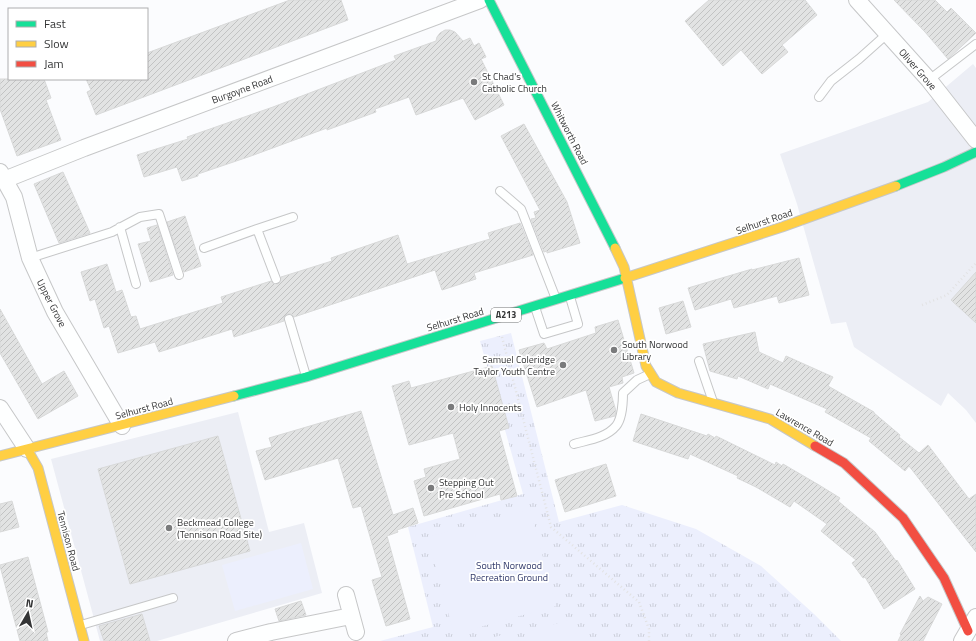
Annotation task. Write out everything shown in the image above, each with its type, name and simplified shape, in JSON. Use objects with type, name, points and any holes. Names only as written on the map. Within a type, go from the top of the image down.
[{"type":"street","name":"Burgoyne Road","points":[[2,176],[84,148],[480,0]]},
{"type":"street","name":"Whitworth Road","points":[[489,0],[610,238],[624,267],[627,278]]},
{"type":"street","name":"Oliver Grove","points":[[857,0],[929,80],[976,140]]},
{"type":"street","name":"Selhurst Road","points":[[0,456],[122,426],[306,377],[570,296],[782,227],[888,189],[944,167],[976,152]]},
{"type":"street","name":"Upper Grove","points":[[2,176],[17,207],[30,258],[55,312],[122,426]]},
{"type":"street","name":"Lawrence Road","points":[[627,278],[646,366],[656,382],[678,393],[770,419],[844,463],[903,518],[944,578],[965,636]]},
{"type":"street","points":[[0,408],[27,449]]},
{"type":"street","name":"Tennison Road","points":[[27,449],[38,468],[84,641]]},
{"type":"street","points":[[346,595],[356,632]]},
{"type":"street","points":[[236,641],[271,632],[351,616]]},
{"type":"street","points":[[965,636],[976,617]]},
{"type":"lane","points":[[819,97],[831,81],[887,34]]},
{"type":"lane","points":[[929,80],[976,44]]},
{"type":"lane","points":[[500,191],[522,209],[556,300]]},
{"type":"lane","points":[[30,258],[112,232],[140,217],[159,214],[179,275]]},
{"type":"lane","points":[[204,248],[293,217]]},
{"type":"lane","points":[[120,227],[136,284]]},
{"type":"lane","points":[[257,229],[276,279]]},
{"type":"lane","points":[[534,307],[544,334],[578,324],[570,296]]},
{"type":"lane","points":[[289,319],[306,377]]},
{"type":"lane","points":[[699,361],[713,402]]},
{"type":"lane","points":[[574,444],[603,436],[617,425],[622,406],[623,392],[638,380],[651,374]]},
{"type":"lane","points":[[80,625],[173,598]]},
{"type":"path","points":[[922,305],[947,295],[976,263]]},
{"type":"path","points":[[497,318],[551,527],[639,602],[649,629],[649,641]]},
{"type":"shaded area","points":[[973,64],[976,68],[976,423],[966,410],[948,393],[941,406],[854,347],[846,322],[831,324],[797,204],[780,154],[928,102]]},
{"type":"shaded area","name":"Beckmead College (Tennison Road Site)","points":[[238,412],[269,532],[304,523],[322,593],[157,641],[100,641],[51,459]]},
{"type":"green space","name":"South Norwood Recreation Ground","points":[[511,333],[559,522],[622,505],[696,529],[761,566],[814,614],[841,641],[380,641],[433,627],[408,527],[523,494],[480,341]]},
{"type":"green space","points":[[530,509],[556,606],[454,634],[428,537]]},
{"type":"green space","points":[[301,543],[313,589],[235,611],[222,565]]},
{"type":"green space","points":[[572,619],[578,641],[529,641],[527,632]]},
{"type":"green space","points":[[516,631],[518,641],[480,641]]},
{"type":"building","points":[[290,0],[341,0],[348,20],[96,115],[87,92],[91,90],[86,80],[148,80],[148,53]]},
{"type":"building","points":[[709,0],[805,0],[817,15],[782,45],[788,52],[762,74],[741,50],[723,66],[685,21]]},
{"type":"building","points":[[894,0],[935,0],[947,12],[951,8],[976,33],[948,59],[925,32]]},
{"type":"building","points":[[445,30],[455,32],[463,41],[470,38],[474,46],[479,43],[486,57],[481,59],[504,105],[475,120],[463,98],[416,115],[409,97],[375,109],[376,112],[327,130],[327,128],[182,181],[177,167],[144,177],[137,155],[188,139],[187,137],[273,107],[396,60],[394,56],[436,41],[440,33]]},
{"type":"building","points":[[0,79],[44,80],[51,98],[46,100],[61,140],[17,156],[0,109]]},
{"type":"building","points":[[524,124],[567,202],[580,243],[547,253],[547,251],[544,252],[531,219],[536,218],[534,212],[540,210],[501,136]]},
{"type":"building","points":[[63,172],[90,233],[59,243],[34,184]]},
{"type":"building","points":[[185,216],[201,266],[184,272],[167,222]]},
{"type":"building","points":[[520,223],[533,255],[474,273],[476,279],[442,290],[435,270],[294,317],[291,314],[287,314],[284,317],[284,321],[234,337],[232,329],[159,352],[155,342],[118,353],[109,326],[104,328],[95,299],[90,301],[81,272],[107,264],[116,292],[122,290],[131,317],[136,316],[140,329],[223,303],[221,297],[271,281],[278,284],[281,277],[332,261],[331,258],[398,235],[407,264],[490,239],[488,233]]},
{"type":"building","points":[[157,225],[173,275],[150,282],[138,244],[151,241],[147,228]]},
{"type":"building","points":[[799,258],[809,295],[779,303],[777,296],[734,308],[731,299],[695,310],[688,288],[752,269]]},
{"type":"building","points":[[976,272],[976,323],[951,300]]},
{"type":"building","points":[[683,301],[691,327],[666,334],[659,308]]},
{"type":"building","points":[[0,309],[42,384],[64,371],[78,396],[38,419],[0,353]]},
{"type":"building","name":"Samuel Coleridge Taylor Youth Centre","points":[[618,320],[634,373],[622,377],[623,383],[609,387],[616,411],[615,416],[595,421],[586,390],[537,407],[519,350],[544,343],[547,349],[596,333],[595,327]]},
{"type":"building","points":[[755,332],[759,352],[783,363],[786,356],[833,377],[828,386],[874,412],[900,435],[899,437],[919,453],[928,445],[969,499],[976,494],[976,552],[909,466],[905,471],[869,441],[871,438],[825,412],[827,409],[770,384],[768,389],[738,376],[737,379],[710,371],[703,344]]},
{"type":"building","points":[[492,366],[509,428],[499,431],[517,496],[501,500],[500,494],[424,516],[414,481],[426,477],[424,469],[460,459],[453,433],[409,445],[392,386],[409,381],[411,388]]},
{"type":"building","points":[[361,411],[393,515],[413,508],[418,523],[397,530],[398,532],[387,536],[410,619],[386,626],[372,580],[382,577],[361,506],[353,508],[338,458],[265,480],[256,451],[272,447],[269,438]]},
{"type":"building","points":[[641,414],[707,436],[708,434],[715,438],[716,436],[775,465],[776,462],[782,466],[783,464],[840,498],[838,501],[875,532],[896,561],[897,560],[915,589],[884,609],[865,577],[863,578],[852,563],[856,560],[821,531],[827,524],[794,501],[790,507],[756,487],[737,478],[738,476],[690,454],[688,459],[633,441]]},
{"type":"building","points":[[218,436],[250,551],[130,584],[98,469]]},
{"type":"building","points":[[606,464],[616,496],[565,512],[555,480]]},
{"type":"building","points":[[12,501],[19,527],[0,532],[0,504]]},
{"type":"building","points":[[28,557],[48,632],[46,632],[48,641],[20,641],[0,566]]},
{"type":"building","points":[[920,596],[923,601],[928,597],[942,604],[923,641],[898,641],[901,635],[900,634]]},
{"type":"building","points":[[301,601],[306,615],[279,621],[275,609]]},
{"type":"building","points":[[142,614],[150,641],[104,641],[99,626]]},
{"type":"traffic: fast","points":[[489,0],[615,248]]},
{"type":"traffic: fast","points":[[896,186],[944,167],[976,152]]},
{"type":"traffic: fast","points":[[234,396],[306,377],[625,278]]},
{"type":"traffic: slow","points":[[625,278],[782,227],[896,186]]},
{"type":"traffic: slow","points":[[615,248],[624,267],[646,366],[656,382],[678,393],[770,419],[815,446]]},
{"type":"traffic: slow","points":[[0,456],[234,396]]},
{"type":"traffic: slow","points":[[27,449],[38,468],[84,641]]},
{"type":"traffic: jam","points":[[815,446],[844,463],[903,518],[944,578],[968,631]]},
{"type":"place","name":"St Chad's Catholic Church","points":[[474,82]]},
{"type":"place","name":"South Norwood Library","points":[[614,350]]},
{"type":"place","name":"Samuel Coleridge Taylor Youth Centre","points":[[563,365]]},
{"type":"place","name":"Holy Innocents","points":[[451,407]]},
{"type":"place","name":"Stepping Out Pre School","points":[[431,488]]},
{"type":"place","name":"Beckmead College (Tennison Road Site)","points":[[169,528]]}]
